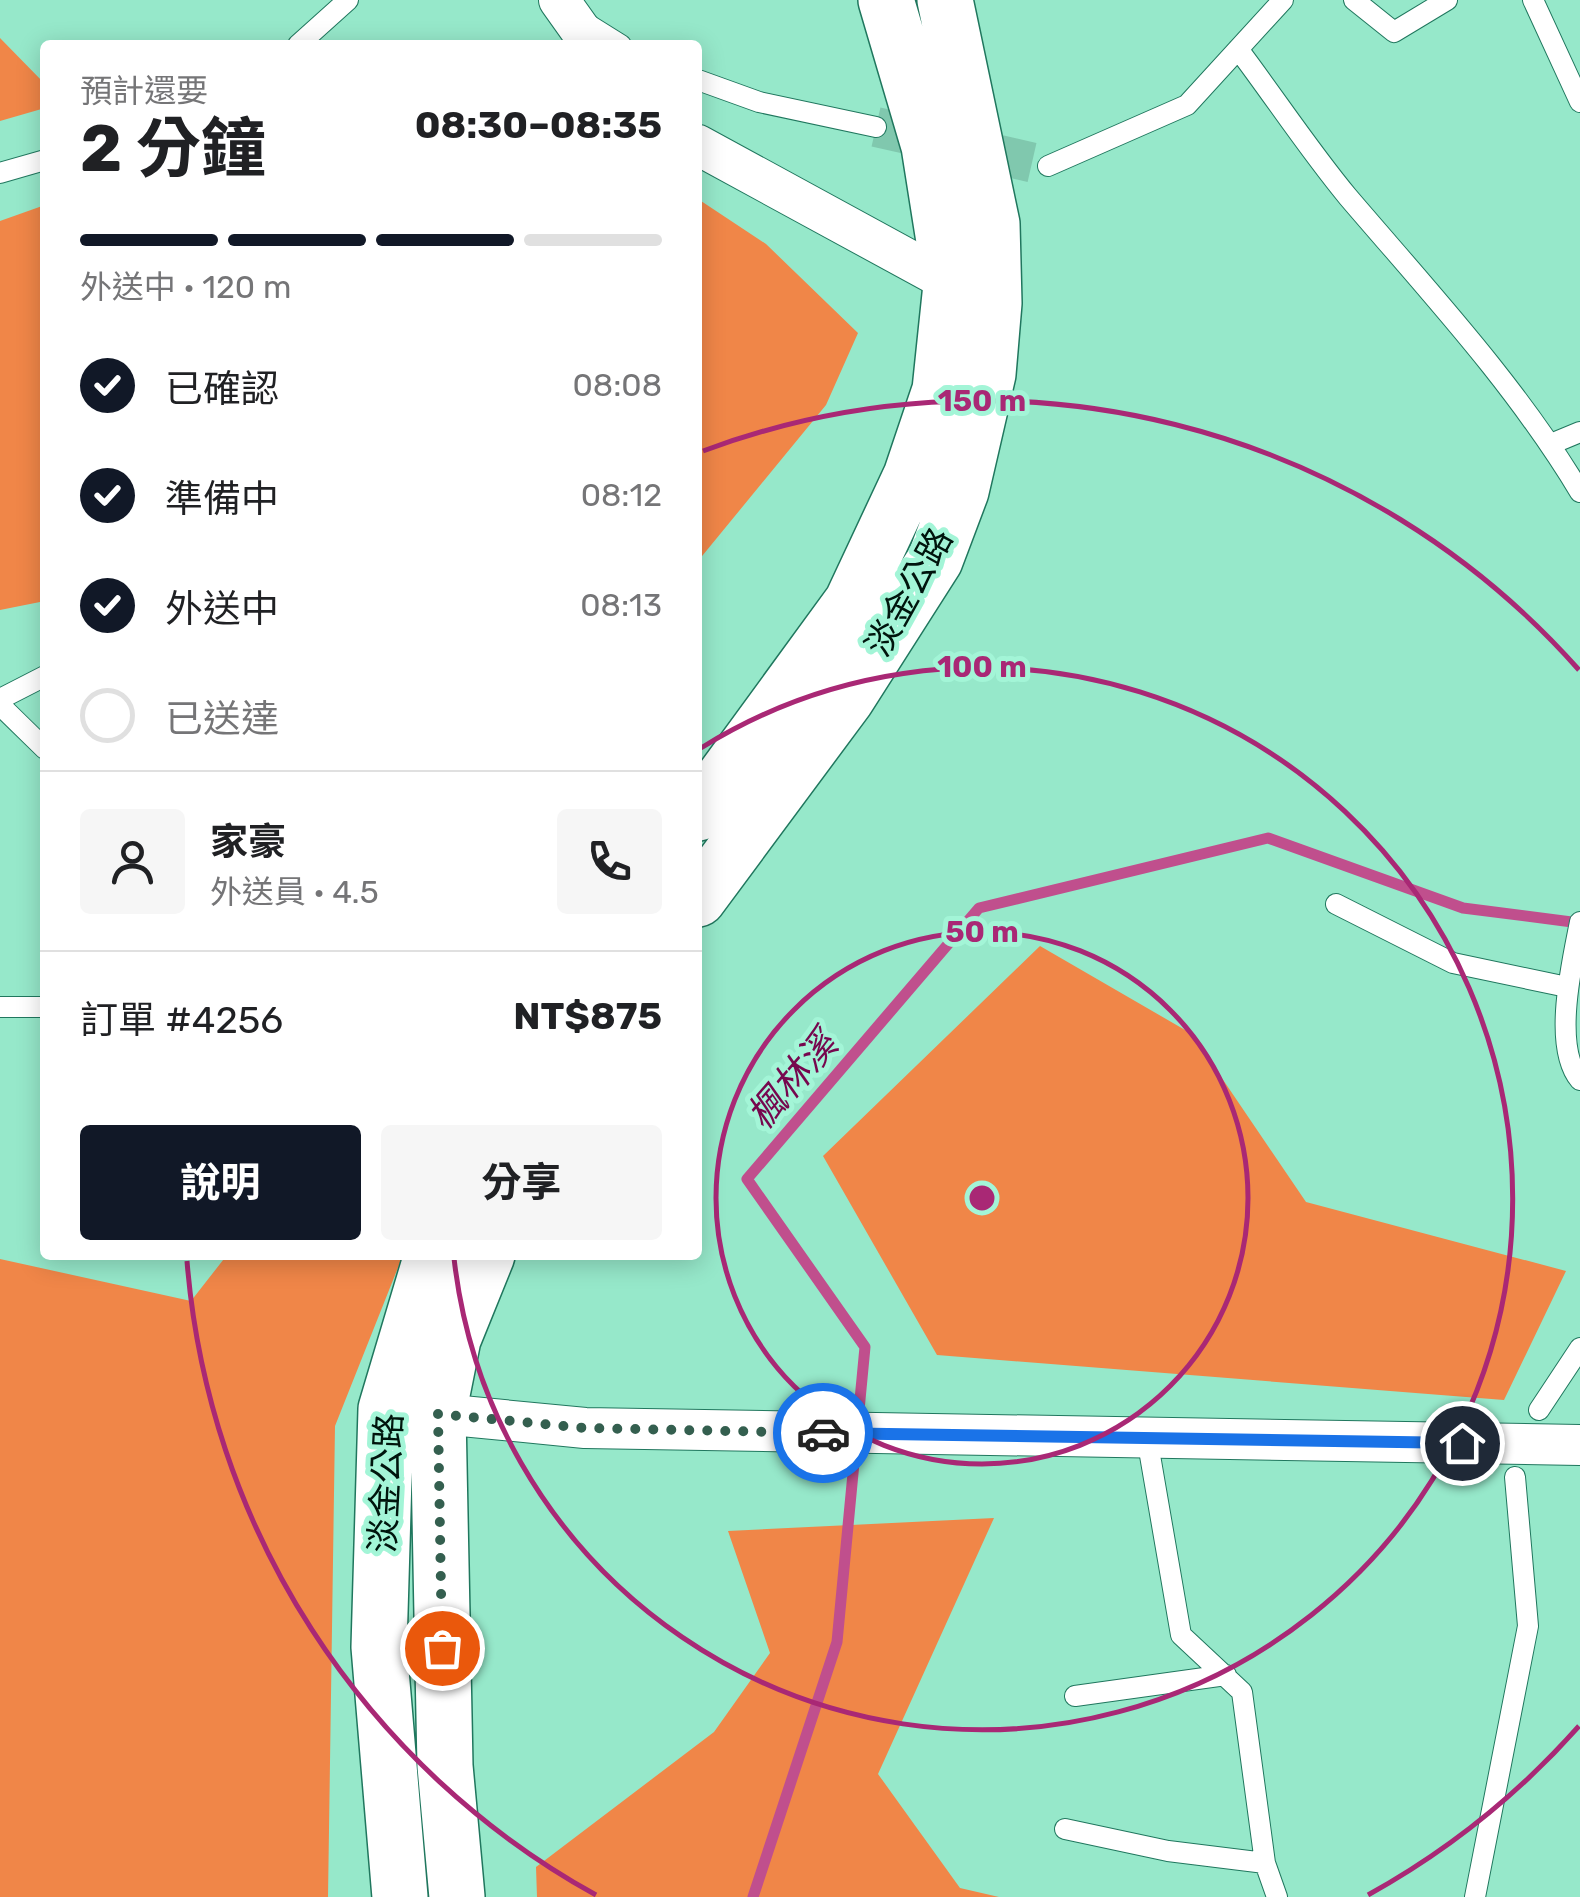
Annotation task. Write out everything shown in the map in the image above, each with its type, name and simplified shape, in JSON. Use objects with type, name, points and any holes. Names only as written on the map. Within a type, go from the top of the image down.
[{"type":"main road","name":"淡金公路","points":[[702,894],[847,698],[935,560],[961,491],[988,374],[973,294],[886,0]]},
{"type":"main road","name":"淡金公路","points":[[702,808],[852,602],[910,476],[973,294],[992,224],[945,0]]},
{"type":"main road","name":"淡金公路","points":[[400,1897],[379,1647],[431,1260]]},
{"type":"main road","name":"淡金公路","points":[[458,1897],[412,1411],[453,1340],[485,1260]]},
{"type":"street","points":[[554,2],[586,40]]},
{"type":"street","points":[[702,147],[973,294]]},
{"type":"street","points":[[412,1411],[585,1428],[1580,1445]]},
{"type":"lane","points":[[304,40],[348,0]]},
{"type":"lane","points":[[1048,166],[1187,105],[1283,0]]},
{"type":"lane","points":[[1354,0],[1394,32],[1448,0]]},
{"type":"lane","points":[[1533,0],[1580,102]]},
{"type":"lane","points":[[554,2],[613,40]]},
{"type":"lane","points":[[1238,49],[1346,194],[1452,314],[1551,444],[1580,492]]},
{"type":"lane","points":[[702,81],[759,102],[876,127]]},
{"type":"lane","points":[[0,173],[40,161]]},
{"type":"lane","points":[[1551,444],[1580,432]]},
{"type":"lane","points":[[40,679],[0,702],[40,744]]},
{"type":"lane","points":[[1336,904],[1453,963],[1567,987]]},
{"type":"lane","points":[[1580,922],[1567,987],[1568,1066],[1580,1080]]},
{"type":"lane","points":[[0,1006],[40,1007]]},
{"type":"lane","points":[[1539,1410],[1580,1348]]},
{"type":"lane","points":[[1147,1438],[1181,1635],[1242,1692],[1265,1863],[1277,1897]]},
{"type":"lane","points":[[1475,1897],[1501,1781],[1528,1626],[1515,1477]]},
{"type":"lane","points":[[1075,1696],[1226,1675]]},
{"type":"lane","points":[[1066,1828],[1168,1850],[1265,1863]]},
{"type":"shaded area","points":[[0,38],[40,79],[40,109],[0,121]]},
{"type":"shaded area","points":[[702,202],[766,244],[858,333],[826,405],[702,556]]},
{"type":"shaded area","points":[[40,207],[40,602],[0,610],[0,221]]},
{"type":"shaded area","points":[[1040,946],[1192,1034],[1306,1202],[1566,1271],[1504,1400],[937,1355],[823,1156]]},
{"type":"shaded area","points":[[0,1259],[191,1301],[223,1260],[401,1260],[335,1426],[328,1897],[0,1897]]},
{"type":"shaded area","points":[[994,1518],[878,1774],[960,1888],[999,1897],[537,1897],[536,1867],[714,1732],[770,1653],[728,1531]]},
{"type":"waterway","name":"楓林溪","points":[[753,1897],[837,1642],[865,1347],[747,1179],[979,908],[1268,838],[1463,908],[1580,923]]},
{"type":"tunnel","points":[[876,127],[1048,166]]},
{"type":"way so far","points":[[442,1648],[438,1414],[585,1428],[823,1433]]},
{"type":"route","points":[[823,1433],[1462,1443]]}]
